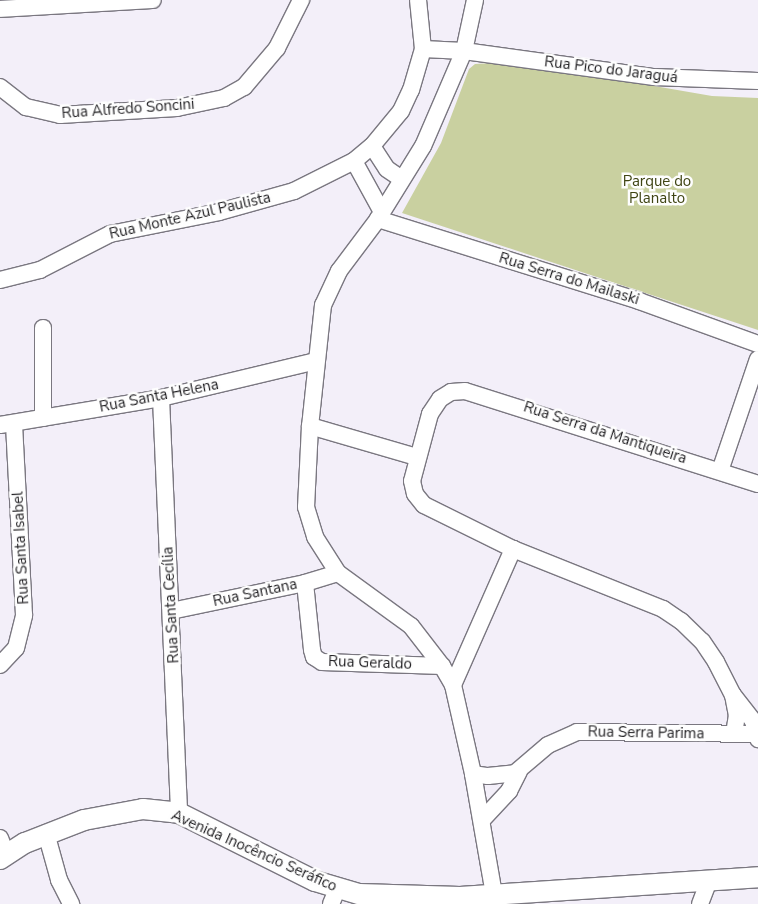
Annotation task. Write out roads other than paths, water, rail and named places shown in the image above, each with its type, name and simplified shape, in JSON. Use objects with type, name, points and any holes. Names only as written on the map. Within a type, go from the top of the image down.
[{"type":"main road","name":"Avenida Inocêncio Seráfico","points":[[2,850],[46,833],[109,813],[143,809],[179,813],[334,897],[459,900],[494,894],[758,877]]},
{"type":"street","points":[[0,9],[153,0]]},
{"type":"street","name":"Rua Alfredo Soncini","points":[[0,88],[26,107],[60,115],[176,108],[224,98],[244,87],[277,48],[301,0]]},
{"type":"street","points":[[418,0],[423,49]]},
{"type":"street","points":[[475,0],[464,51],[423,146],[380,216],[330,286],[319,327],[306,482],[309,523],[338,573],[411,626],[442,666],[453,685],[473,774],[494,894]]},
{"type":"street","name":"Rua Pico do Jaraguá","points":[[423,49],[464,51],[654,77],[758,81]]},
{"type":"street","name":"Rua Monte Azul Paulista","points":[[0,280],[40,270],[110,234],[219,212],[286,193],[354,161],[372,146],[401,112],[412,90],[423,49]]},
{"type":"street","points":[[372,146],[388,169],[402,179]]},
{"type":"street","points":[[354,161],[380,216]]},
{"type":"street","name":"Rua Serra do Mailaski","points":[[380,216],[639,301],[758,344]]},
{"type":"street","points":[[43,328],[43,418]]},
{"type":"street","points":[[720,470],[758,359]]},
{"type":"street","name":"Rua Santa Helena","points":[[7,424],[161,398],[316,360]]},
{"type":"street","name":"Rua Serra da Mantiqueira","points":[[417,458],[430,414],[440,399],[451,392],[476,392],[720,470],[758,484]]},
{"type":"street","name":"Rua Santa Cecília","points":[[161,398],[179,813]]},
{"type":"street","name":"Rua Santa Isabel","points":[[0,665],[16,648],[24,615],[7,424]]},
{"type":"street","points":[[310,426],[417,458],[412,481],[415,494],[424,505],[513,549],[663,609],[681,621],[702,641],[733,695],[745,708],[757,737]]},
{"type":"street","points":[[453,685],[513,549]]},
{"type":"street","name":"Rua Santana","points":[[171,611],[305,583],[338,573]]},
{"type":"street","name":"Rua Geraldo","points":[[305,583],[312,650],[314,657],[322,662],[442,666]]},
{"type":"street","points":[[733,695],[737,715],[734,734]]},
{"type":"street","name":"Rua Serra Parima","points":[[482,820],[509,791],[518,771],[548,745],[577,732],[734,734],[757,737]]},
{"type":"street","name":"Rua Serra Parima","points":[[473,774],[493,776],[518,771]]},
{"type":"street","points":[[46,833],[53,864],[71,904]]},
{"type":"street","points":[[700,904],[710,880]]},
{"type":"park label","name":"Parque do Planalto","points":[[657,190]]}]
